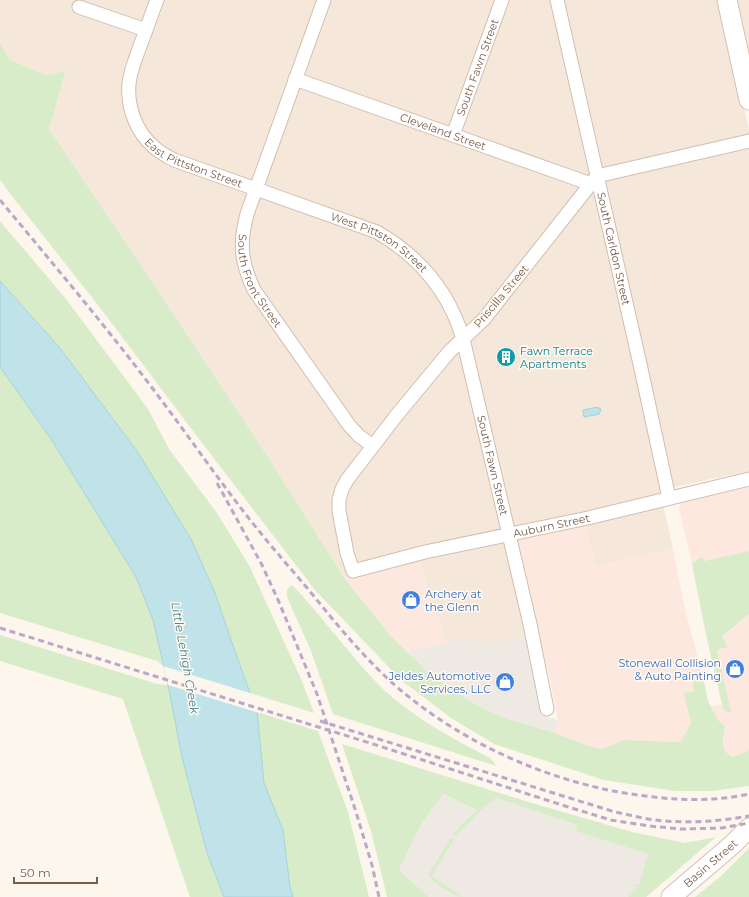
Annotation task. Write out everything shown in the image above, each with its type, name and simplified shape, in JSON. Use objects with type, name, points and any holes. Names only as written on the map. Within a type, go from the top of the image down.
[{"type":"main road","points":[[727,0],[749,100]]},
{"type":"main road","name":"Basin Street","points":[[671,897],[732,845],[749,828]]},
{"type":"street","name":"East Pittston Street","points":[[157,0],[133,65],[129,84],[129,98],[132,113],[139,128],[153,146],[174,160],[256,188]]},
{"type":"street","name":"South Front Street","points":[[324,0],[247,214],[241,244],[243,262],[254,290],[349,425],[359,436],[373,446]]},
{"type":"street","name":"South Fawn Street","points":[[454,135],[502,0]]},
{"type":"street","name":"South Carldon Street","points":[[557,0],[594,180],[638,357],[669,498]]},
{"type":"street","points":[[79,7],[146,30]]},
{"type":"street","name":"Cleveland Street","points":[[296,79],[454,135],[594,180]]},
{"type":"street","points":[[594,180],[749,141]]},
{"type":"street","name":"Priscilla Street","points":[[354,570],[347,553],[339,511],[339,500],[342,489],[347,480],[396,416],[450,352],[484,319],[594,180]]},
{"type":"street","name":"West Pittston Street","points":[[256,188],[377,232],[392,241],[411,256],[438,286],[450,306],[463,339]]},
{"type":"street","name":"South Fawn Street","points":[[463,339],[530,624],[547,709]]},
{"type":"street","name":"Auburn Street","points":[[354,570],[425,552],[588,518],[749,479]]},
{"type":"shaded area","points":[[0,0],[720,0],[749,130],[749,471],[660,490],[673,549],[595,567],[585,523],[508,542],[529,634],[497,643],[444,639],[437,615],[431,609],[421,562],[345,579],[268,457],[49,129],[66,72],[47,75],[10,60],[0,43]]},
{"type":"shaded area","points":[[734,0],[749,0],[749,65]]},
{"type":"shaded area","points":[[749,487],[749,551],[704,561],[703,557],[692,564],[679,508],[681,503]]},
{"type":"shaded area","points":[[585,523],[596,567],[673,549],[686,613],[703,677],[692,679],[694,692],[688,712],[691,724],[680,742],[624,740],[602,749],[586,745],[555,733],[558,720],[547,665],[540,660],[517,541]]},
{"type":"shaded area","points":[[421,562],[431,609],[437,615],[444,638],[449,640],[446,644],[407,651],[391,636],[345,579]]},
{"type":"shaded area","points":[[749,614],[749,749],[747,752],[732,757],[727,754],[723,747],[722,739],[725,726],[718,720],[711,706],[722,704],[706,634],[712,638],[729,632]]},
{"type":"shaded area","points":[[529,634],[543,716],[558,720],[555,733],[514,721],[488,711],[463,697],[430,674],[407,651],[446,644],[449,640],[497,643]]},
{"type":"shaded area","points":[[442,794],[480,811],[496,798],[577,825],[575,831],[649,854],[646,897],[429,897],[399,870],[420,826]]},
{"type":"green space","points":[[0,43],[10,60],[47,75],[66,71],[49,129],[268,457],[345,579],[391,636],[430,674],[463,697],[488,711],[586,745],[602,749],[624,740],[680,742],[691,724],[684,693],[694,691],[692,679],[703,677],[708,701],[718,720],[725,726],[723,743],[725,751],[732,757],[747,752],[749,749],[749,786],[712,791],[675,791],[604,780],[494,744],[451,718],[401,680],[315,590],[98,305],[0,180]]},
{"type":"green space","points":[[0,221],[66,299],[148,409],[169,449],[217,513],[250,567],[301,679],[314,713],[250,693],[215,593],[191,539],[137,451],[60,348],[0,281]]},
{"type":"green space","points":[[0,367],[51,439],[136,577],[153,620],[163,666],[157,661],[0,613]]},
{"type":"green space","points":[[749,551],[749,614],[728,632],[722,635],[727,647],[717,650],[731,712],[728,712],[724,710],[722,704],[692,564],[703,557],[704,561]]},
{"type":"green space","points":[[291,585],[362,667],[385,691],[409,711],[449,736],[490,758],[496,766],[333,714],[311,651],[287,597],[287,590]]},
{"type":"green space","points":[[0,635],[157,684],[168,685],[182,757],[207,853],[224,897],[190,897],[123,699],[0,661]]},
{"type":"green space","points":[[257,712],[318,731],[348,812],[369,897],[293,897],[290,887],[283,830],[264,783]]},
{"type":"green space","points":[[342,744],[532,803],[632,832],[685,843],[716,837],[646,897],[628,897],[638,887],[634,885],[639,885],[648,854],[575,831],[577,825],[496,798],[480,811],[456,836],[453,835],[460,826],[477,810],[443,794],[420,826],[399,870],[429,897],[387,897],[372,834]]},
{"type":"green space","points":[[451,837],[454,839],[432,876],[462,897],[444,889],[428,875]]},
{"type":"green space","points":[[749,848],[749,897],[695,897],[721,876]]},
{"type":"water","name":"Little Lehigh Creek","points":[[0,281],[60,348],[137,451],[191,539],[215,593],[257,712],[264,783],[283,830],[290,887],[293,897],[224,897],[207,853],[182,757],[168,685],[153,620],[136,577],[51,439],[0,367]]},
{"type":"water","points":[[598,407],[601,411],[599,412],[600,414],[584,417],[583,410]]},
{"type":"pier","points":[[163,666],[253,694],[259,713],[168,685]]},
{"type":"railway","points":[[0,200],[121,347],[233,498],[265,538],[354,644],[404,693],[427,711],[477,742],[503,755],[557,776],[613,791],[664,798],[698,800],[749,794]]},
{"type":"railway","points":[[217,483],[262,565],[317,694],[356,812],[372,865],[379,897]]},
{"type":"railway","points":[[0,628],[611,820],[681,829],[722,828],[749,823]]},
{"type":"railway","points":[[320,721],[615,812],[660,821],[686,822],[724,820],[749,816]]},
{"type":"place","name":"Fawn Terrace Apartments","points":[[506,357]]},
{"type":"place","name":"Archery at the Glenn","points":[[411,600]]},
{"type":"place","name":"Stonewall Collision & Auto Painting","points":[[735,669]]},
{"type":"place","name":"Jeldes Automotive Services, LLC","points":[[505,682]]}]
